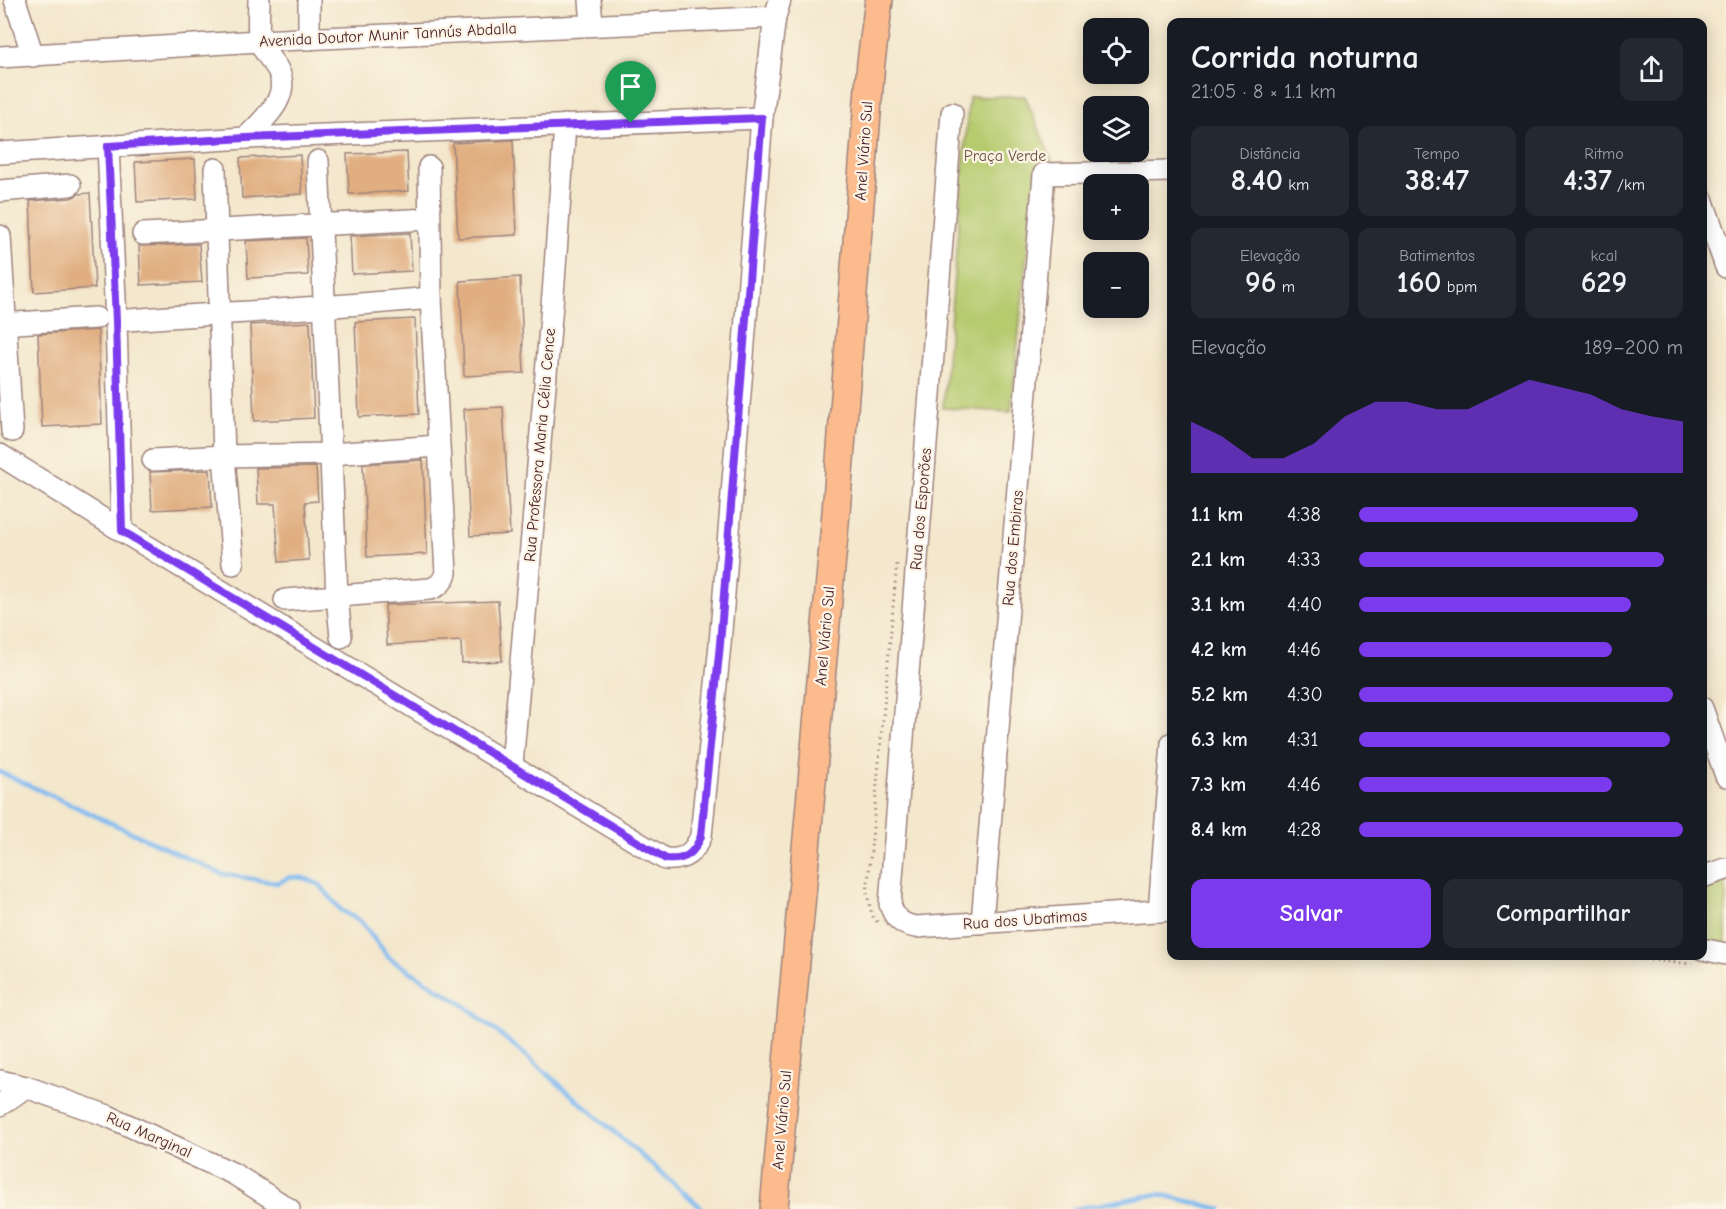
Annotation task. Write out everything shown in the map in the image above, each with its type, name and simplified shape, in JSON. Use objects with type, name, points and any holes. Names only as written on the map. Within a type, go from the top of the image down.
[{"type":"main road","name":"Anel Viário Sul","points":[[865,0],[871,62]]},
{"type":"main road","name":"Anel Viário Sul","points":[[774,1209],[837,500],[871,62],[879,0]]},
{"type":"street","points":[[15,0],[33,56]]},
{"type":"street","points":[[246,138],[272,110],[280,97],[282,84],[279,71],[259,41],[259,0]]},
{"type":"street","points":[[309,0],[309,39]]},
{"type":"street","points":[[591,0],[592,24]]},
{"type":"street","points":[[0,455],[666,859],[677,860],[688,855],[701,836],[720,644],[762,118],[778,8]]},
{"type":"street","name":"Avenida Doutor Munir Tannús Abdalla","points":[[0,57],[592,24],[778,8]]},
{"type":"street","name":"Rua dos Esporões","points":[[890,904],[952,113]]},
{"type":"street","points":[[0,153],[246,138],[762,118]]},
{"type":"street","name":"Rua Professora Maria Célia Cence","points":[[512,765],[566,125]]},
{"type":"street","points":[[108,146],[106,320],[122,531]]},
{"type":"street","points":[[318,161],[330,454],[341,637]]},
{"type":"street","points":[[285,600],[430,589],[443,581],[446,573],[431,298],[429,167]]},
{"type":"street","points":[[215,169],[224,456],[233,564]]},
{"type":"street","name":"Rua dos Embiras","points":[[982,923],[1044,174],[1167,171]]},
{"type":"street","points":[[0,191],[70,185]]},
{"type":"street","points":[[1707,213],[1726,267]]},
{"type":"street","points":[[143,234],[429,219]]},
{"type":"street","points":[[0,236],[2,324],[12,431]]},
{"type":"street","points":[[2,324],[324,308],[431,298]]},
{"type":"street","points":[[153,460],[330,454],[438,446]]},
{"type":"street","points":[[1707,722],[1726,776]]},
{"type":"street","points":[[1165,911],[1167,863]]},
{"type":"street","points":[[1707,875],[1726,869]]},
{"type":"street","name":"Rua dos Ubatimas","points":[[890,904],[892,913],[906,925],[916,927],[1165,911]]},
{"type":"street","points":[[1707,955],[1726,954]]},
{"type":"street","name":"Rua Marginal","points":[[0,1081],[26,1087],[108,1116],[234,1174],[289,1209]]},
{"type":"street","points":[[0,1105],[26,1087]]},
{"type":"path","points":[[882,930],[872,915],[867,894],[897,560]]},
{"type":"green space","name":"Praça Verde","points":[[1025,96],[1058,174],[1033,192],[1011,412],[943,408],[969,97]]},
{"type":"green space","points":[[1726,869],[1726,954],[1707,950],[1707,875]]},
{"type":"building","points":[[513,140],[517,235],[458,238],[453,143]]},
{"type":"building","points":[[407,152],[409,191],[349,194],[347,154]]},
{"type":"building","points":[[300,155],[302,194],[242,198],[240,158]]},
{"type":"building","points":[[195,159],[197,199],[137,202],[135,162]]},
{"type":"building","points":[[90,193],[95,288],[34,292],[30,201],[71,198],[79,194]]},
{"type":"building","points":[[410,233],[412,271],[352,274],[350,236]]},
{"type":"building","points":[[306,238],[308,275],[248,278],[246,241]]},
{"type":"building","points":[[199,244],[202,282],[141,285],[139,246]]},
{"type":"building","points":[[520,277],[524,373],[464,376],[460,281]]},
{"type":"building","points":[[415,319],[419,414],[359,417],[355,322]]},
{"type":"building","points":[[310,322],[314,418],[254,421],[250,325]]},
{"type":"building","points":[[98,330],[102,424],[42,427],[38,334]]},
{"type":"building","points":[[503,407],[510,534],[470,536],[464,409]]},
{"type":"building","points":[[423,460],[427,554],[367,557],[363,464]]},
{"type":"building","points":[[316,467],[318,501],[305,502],[309,560],[279,562],[275,504],[258,504],[256,468]]},
{"type":"building","points":[[210,470],[212,507],[152,510],[150,472]]},
{"type":"building","points":[[498,601],[502,661],[462,663],[461,641],[387,645],[385,605]]},
{"type":"waterway","points":[[0,772],[222,874],[278,883],[290,877],[304,878],[320,885],[341,910],[361,922],[389,958],[464,1005],[703,1209]]},
{"type":"waterway","points":[[1074,1209],[1159,1194],[1221,1209]]},
{"type":"route","points":[[762,118],[720,644],[701,836],[688,855],[677,860],[666,859],[122,531],[108,146],[246,138],[631,123],[762,118]]}]
